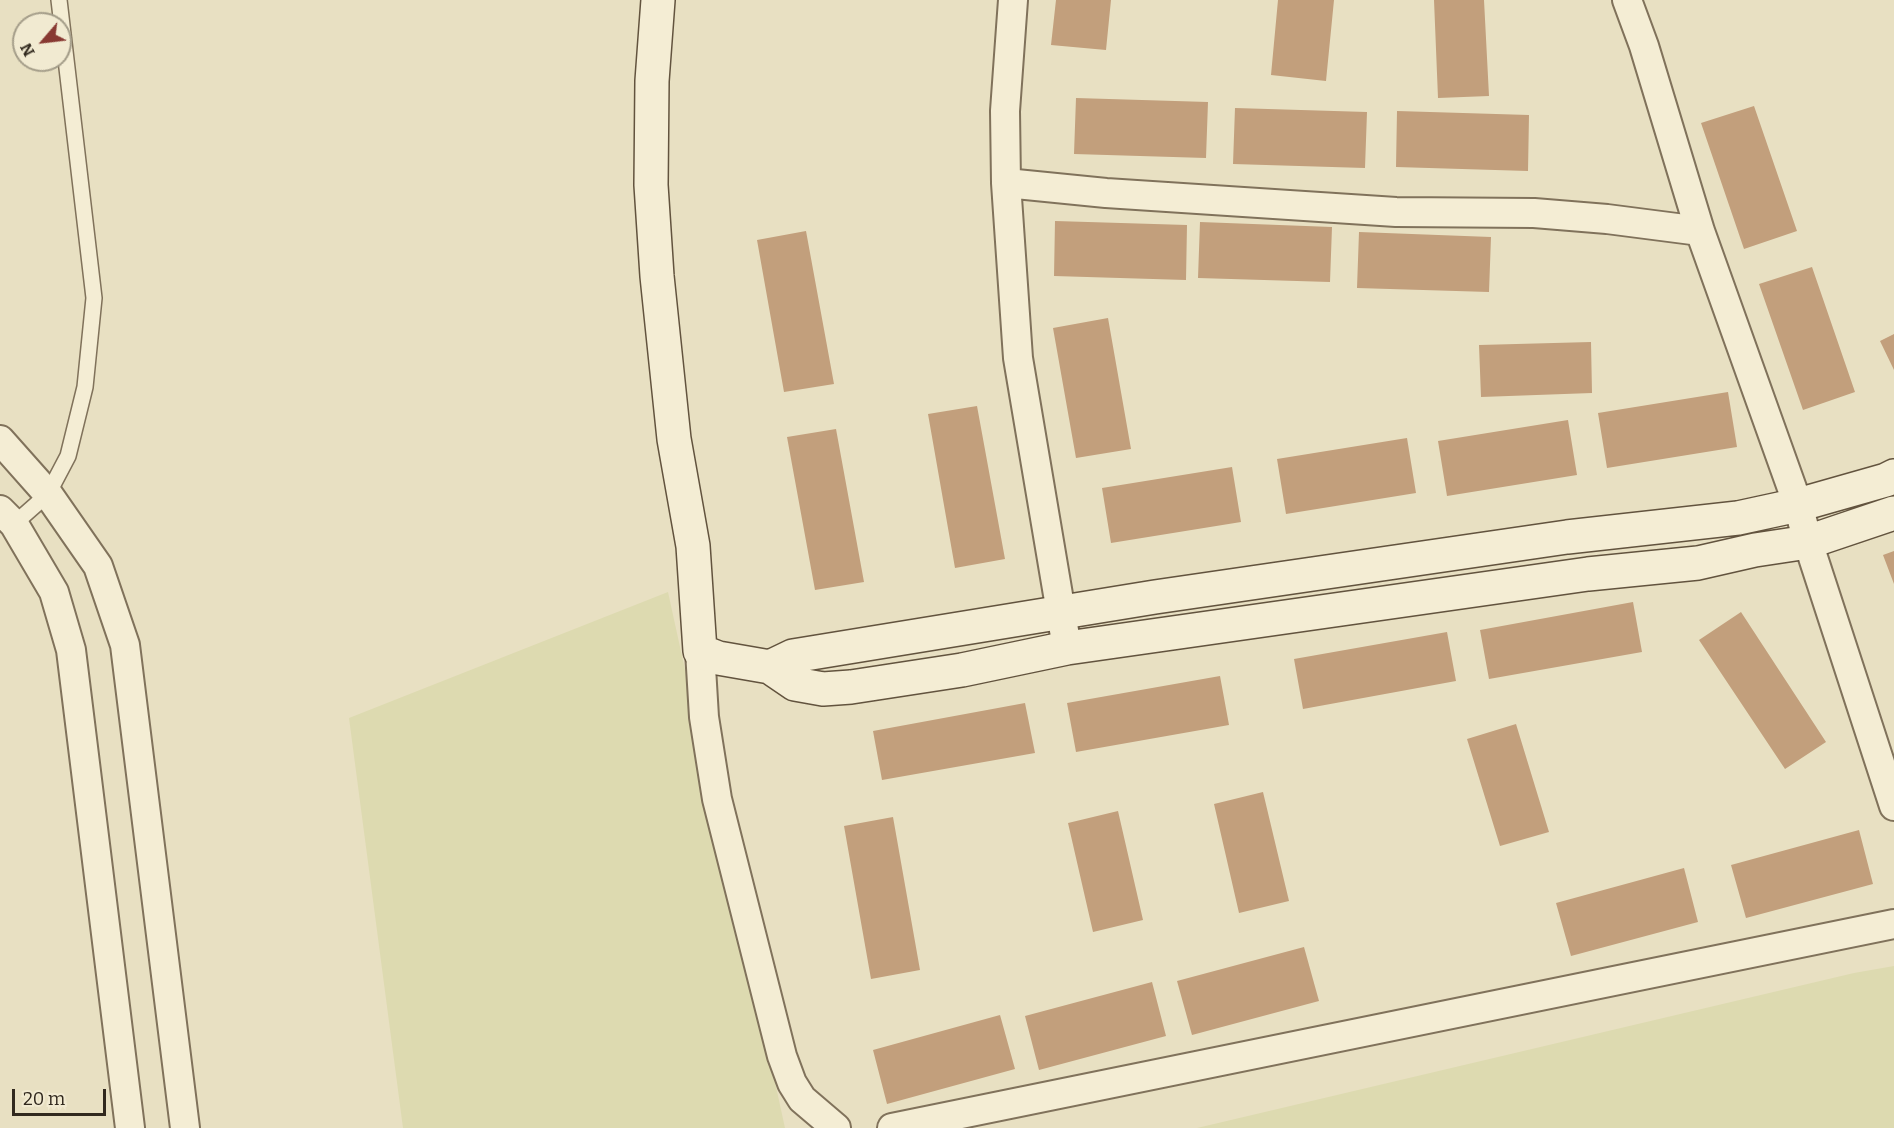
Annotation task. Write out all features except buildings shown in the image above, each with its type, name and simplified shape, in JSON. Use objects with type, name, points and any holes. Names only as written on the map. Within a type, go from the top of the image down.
[{"type":"street","points":[[658,0],[652,81],[651,185],[654,242],[674,439],[693,546],[704,717],[717,799],[782,1056],[792,1083],[802,1099],[836,1128]]},
{"type":"street","points":[[1012,0],[1005,111],[1006,183],[1018,358],[1067,648]]},
{"type":"street","points":[[1627,0],[1644,46],[1700,231],[1798,505],[1894,806]]},
{"type":"street","points":[[1006,183],[1106,193],[1396,212],[1534,213],[1607,219],[1700,231]]},
{"type":"street","points":[[0,440],[48,494],[98,566],[125,645],[185,1128]]},
{"type":"street","points":[[770,667],[793,656],[1060,612],[1567,537],[1738,518],[1798,505],[1894,476]]},
{"type":"street","points":[[700,651],[718,657],[770,667],[795,684],[823,689],[962,670],[1067,648],[1588,574],[1698,563],[1755,550],[1808,542],[1894,513]]},
{"type":"street","points":[[7,517],[54,592],[71,650],[130,1128]]},
{"type":"street","points":[[892,1128],[1894,924]]},
{"type":"lane","points":[[7,517],[48,494],[68,456],[85,387],[94,298],[59,0]]},
{"type":"shaded area","points":[[668,592],[785,1128],[403,1128],[349,718]]},
{"type":"shaded area","points":[[1894,966],[1894,1128],[1197,1128],[1854,973]]}]
